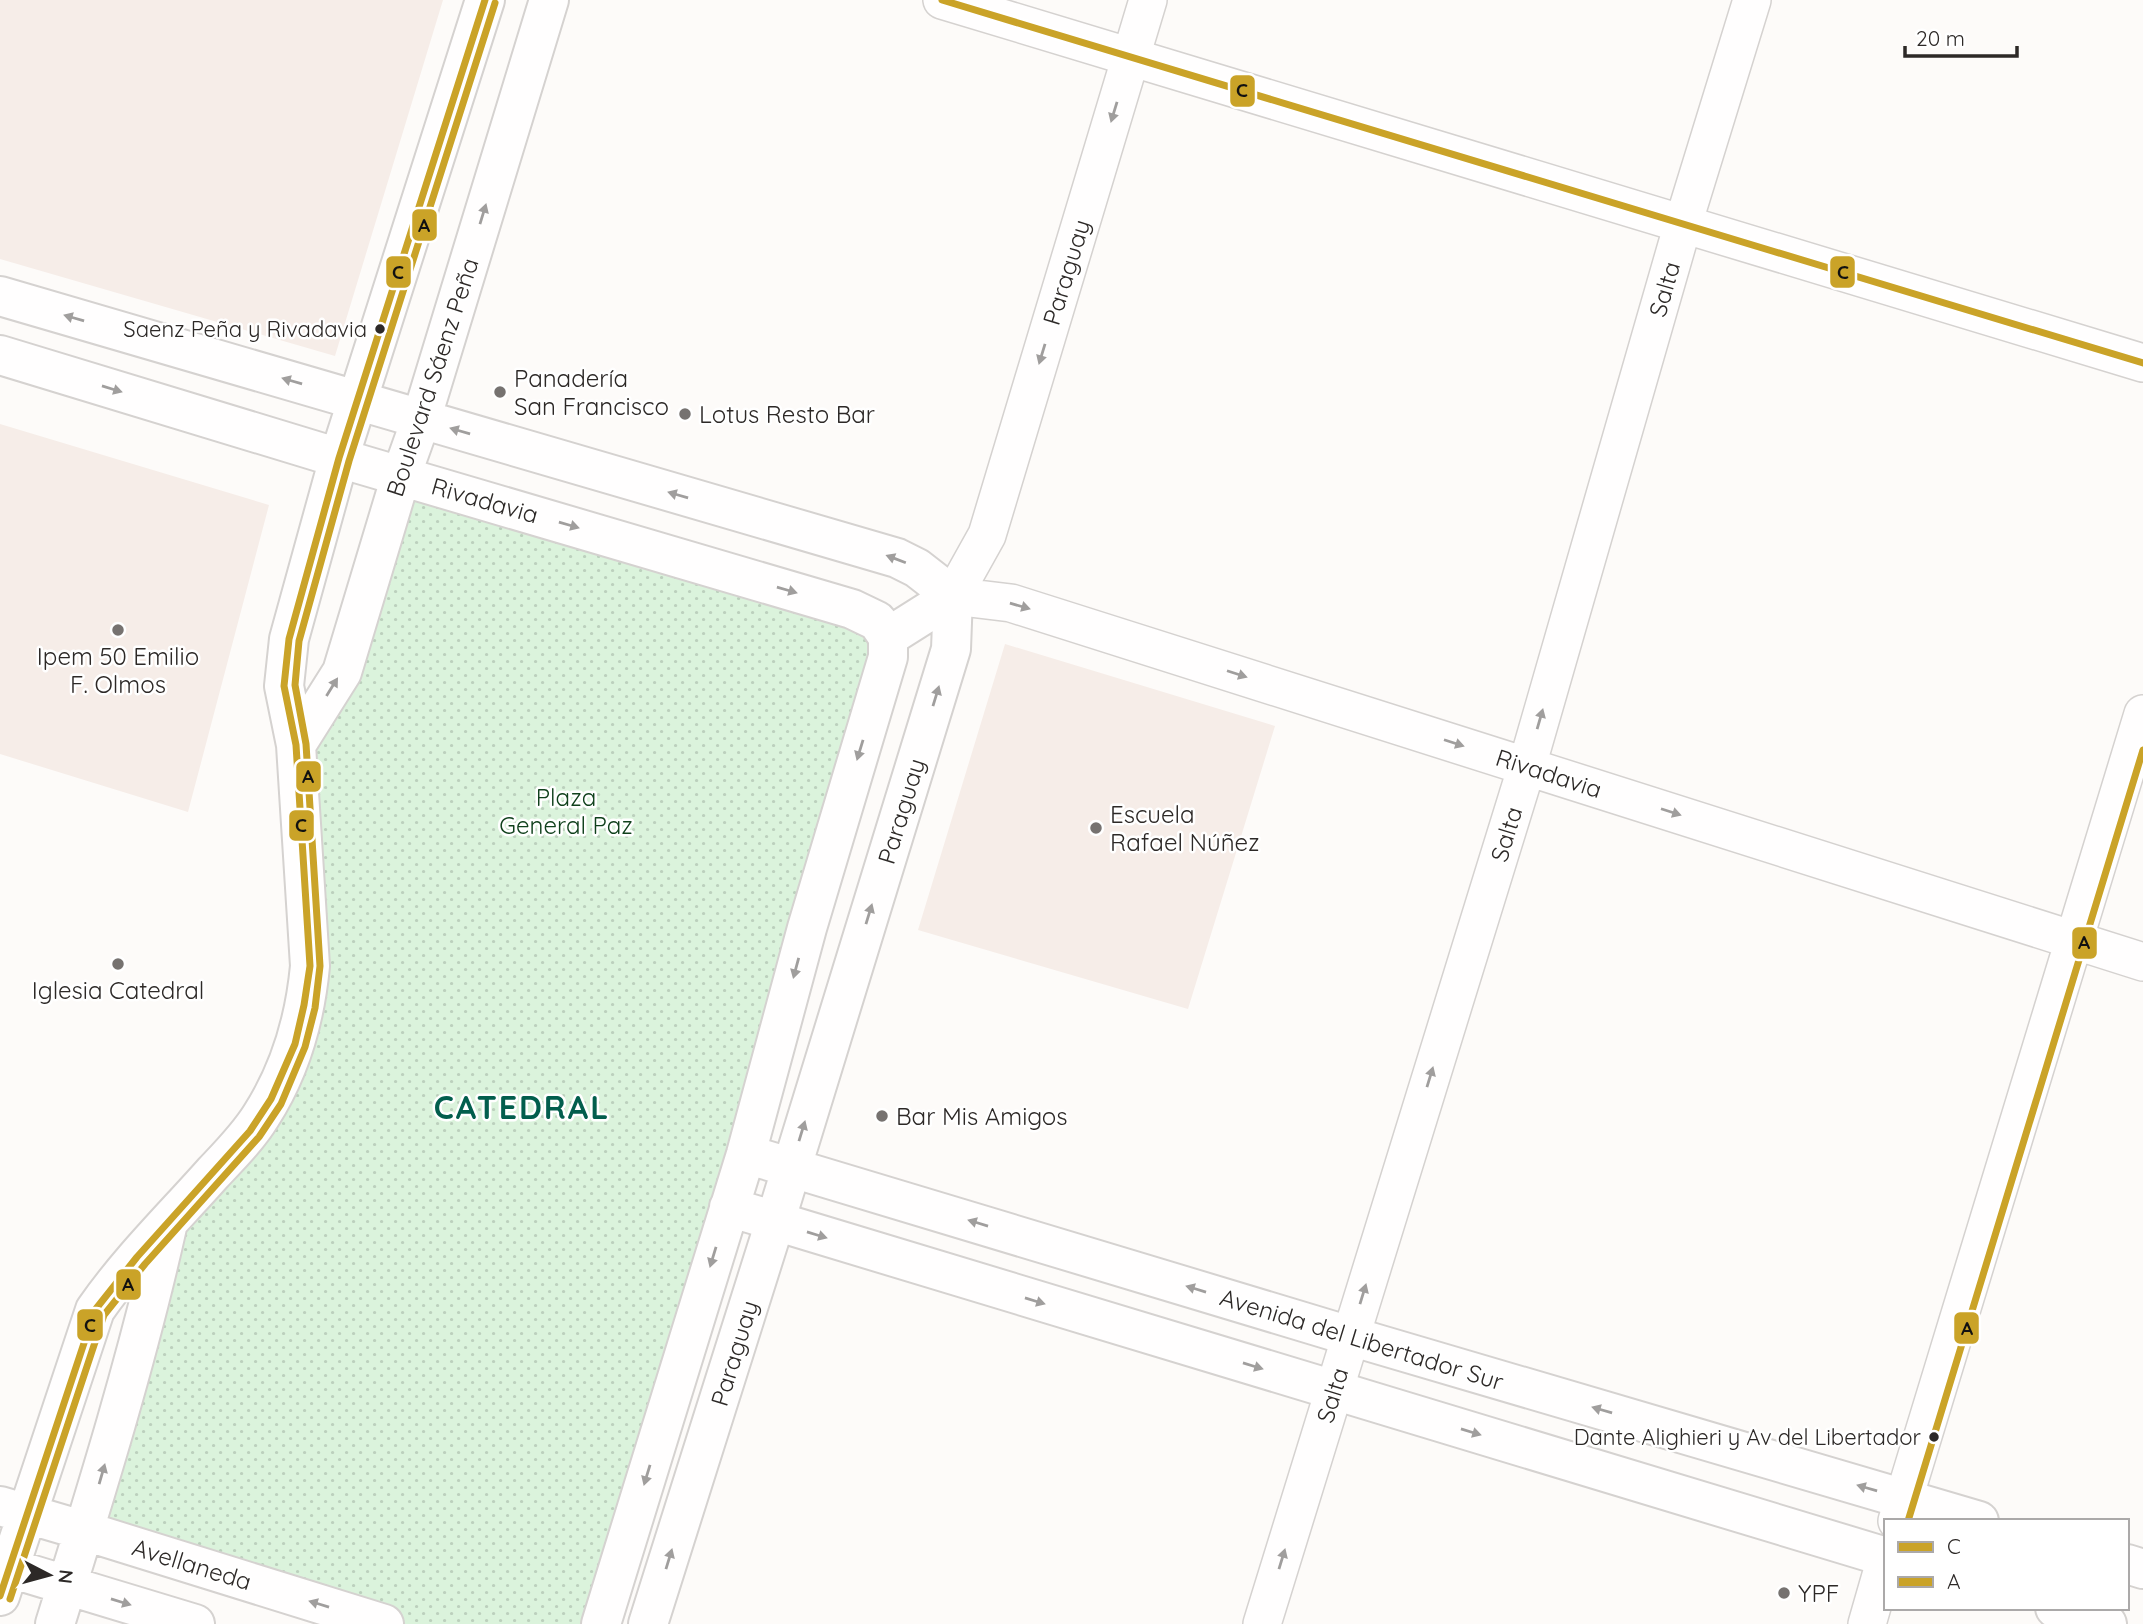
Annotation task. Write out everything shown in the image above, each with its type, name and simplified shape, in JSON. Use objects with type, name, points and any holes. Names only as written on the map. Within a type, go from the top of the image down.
[{"type":"main road","points":[[195,1624],[67,1586],[3,1576],[13,1510],[95,1310],[114,1283],[240,1144],[261,1116],[280,1081],[296,1042],[307,996],[310,966],[296,745],[284,686],[289,639],[339,458],[485,0]]},
{"type":"main road","name":"Boulevard Sáenz Peña","points":[[296,745],[342,672],[549,0]]},
{"type":"main road","points":[[0,296],[897,558],[917,568],[953,596],[888,637]]},
{"type":"main road","name":"Rivadavia","points":[[0,355],[852,609],[877,621],[888,637]]},
{"type":"main road","name":"Paraguay","points":[[648,1624],[951,649],[953,596]]},
{"type":"main road","name":"Paraguay","points":[[601,1624],[746,1154],[807,928],[888,657],[888,637]]},
{"type":"main road","name":"Avenida del Libertador Sur","points":[[746,1154],[1350,1336],[1900,1510],[1965,1519]]},
{"type":"main road","points":[[729,1207],[1884,1557]]},
{"type":"main road","points":[[55,1624],[85,1531],[148,1311],[167,1225]]},
{"type":"main road","name":"Avellaneda","points":[[13,1510],[384,1624]]},
{"type":"main road","points":[[2062,1610],[2107,1624]]},
{"type":"street","points":[[942,0],[2143,363]]},
{"type":"street","name":"Paraguay","points":[[953,596],[987,534],[1148,0]]},
{"type":"street","name":"Salta","points":[[1262,1624],[1527,766],[1683,224],[1752,0]]},
{"type":"street","name":"Rivadavia","points":[[953,596],[1011,603],[2143,962]]},
{"type":"street","points":[[1900,1510],[2143,714]]},
{"type":"street","points":[[1867,1624],[1884,1565]]},
{"type":"shaded area","points":[[0,0],[443,0],[335,356],[0,259]]},
{"type":"shaded area","name":"Ipem 50 Emilio F. Olmos","points":[[0,424],[269,505],[188,812],[0,754]]},
{"type":"shaded area","name":"Escuela Rafael Núñez","points":[[1005,644],[1275,726],[1188,1009],[918,930]]},
{"type":"green space","name":"Plaza General Paz","points":[[401,476],[888,637],[601,1624],[384,1624],[85,1531],[167,1225],[296,1042],[296,745]]},
{"type":"transit line","name":"C","points":[[0,1596],[95,1310],[137,1257],[250,1131],[271,1099],[295,1044],[310,966],[296,745],[284,686],[289,639],[339,458],[485,0]]},
{"type":"transit line","name":"C","points":[[942,0],[2143,363]]},
{"type":"transit line","name":"A","points":[[10,1599],[104,1315],[145,1264],[259,1137],[281,1104],[305,1047],[315,1008],[320,966],[306,744],[295,685],[299,641],[349,461],[495,3]]},
{"type":"transit line","name":"A","points":[[1909,1519],[2143,750]]},
{"type":"place","name":"Saenz Peña y Rivadavia","points":[[380,329]]},
{"type":"place","name":"Panadería San Francisco","points":[[500,392]]},
{"type":"place","name":"Lotus Resto Bar","points":[[685,414]]},
{"type":"place","name":"Ipem 50 Emilio F. Olmos","points":[[118,630]]},
{"type":"place","name":"Escuela Rafael Núñez","points":[[1096,828]]},
{"type":"place","name":"Iglesia Catedral","points":[[118,964]]},
{"type":"place","name":"Bar Mis Amigos","points":[[882,1116]]},
{"type":"place","name":"Dante Alighieri y Av del Libertador","points":[[1934,1437]]},
{"type":"place","name":"YPF","points":[[1784,1593]]},
{"type":"district","name":"CATEDRAL","points":[[522,1107]]}]
